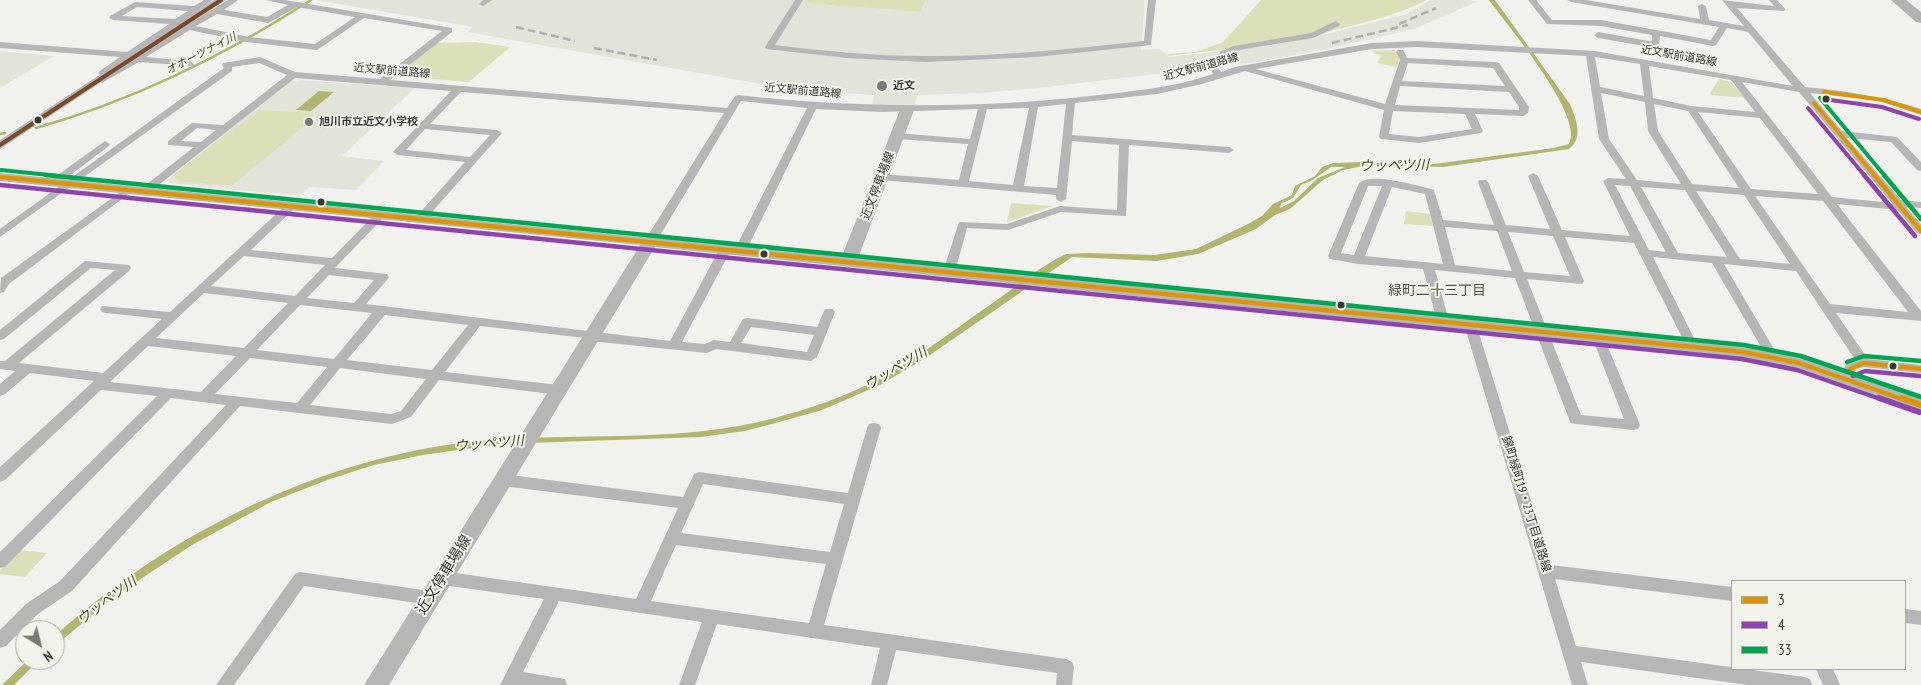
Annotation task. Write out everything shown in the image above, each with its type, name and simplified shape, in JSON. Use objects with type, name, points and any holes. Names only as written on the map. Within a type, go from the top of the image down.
[{"type":"highway","points":[[1898,0],[1921,19]]},
{"type":"highway","points":[[1909,0],[1921,9]]},
{"type":"main road","name":"近文停車場線","points":[[848,262],[907,110]]},
{"type":"main road","points":[[559,390],[650,242],[1692,346],[1772,356],[1845,377],[1921,405]]},
{"type":"main road","name":"近文停車場線","points":[[376,685],[559,390]]},
{"type":"street","points":[[92,85],[110,66],[174,26],[176,22],[209,0]]},
{"type":"street","points":[[0,145],[219,6],[234,0]]},
{"type":"street","points":[[270,0],[449,30],[382,82]]},
{"type":"street","points":[[798,0],[770,48],[831,54],[923,59],[1029,55],[1148,43],[1152,0]]},
{"type":"street","points":[[1532,0],[1550,22],[1601,23],[1712,42],[1725,26]]},
{"type":"street","points":[[1571,0],[1605,3],[1752,30]]},
{"type":"street","points":[[1729,3],[1781,9],[1773,0]]},
{"type":"street","points":[[1605,3],[1592,54],[1595,89],[1604,139],[1633,182],[1674,256]]},
{"type":"street","points":[[1729,3],[1921,231]]},
{"type":"street","points":[[176,22],[112,18],[135,4],[196,9]]},
{"type":"street","points":[[92,85],[139,59],[219,6],[268,20],[301,5]]},
{"type":"street","points":[[1702,6],[1705,22]]},
{"type":"street","points":[[187,27],[249,39],[318,47],[362,16]]},
{"type":"street","points":[[1218,75],[1214,67],[1224,53],[1237,48],[1313,35],[1336,24]]},
{"type":"street","points":[[1598,35],[1650,44],[1656,42],[1656,33]]},
{"type":"street","points":[[0,45],[127,56]]},
{"type":"street","points":[[1396,45],[1404,60],[1389,108],[1384,137],[1419,140],[1478,131],[1469,111]]},
{"type":"street","name":"近文駅前道路線","points":[[68,185],[229,69],[226,65],[260,60],[293,75],[730,111],[738,98],[813,106],[907,110],[1034,106],[1181,87],[1244,68],[1372,46],[1396,45],[1592,54],[1803,90],[1884,100],[1921,112]]},
{"type":"street","points":[[139,59],[190,64]]},
{"type":"street","points":[[1244,68],[1389,108],[1523,113],[1524,108],[1496,65],[1404,60]]},
{"type":"street","points":[[1644,62],[1653,130],[1736,262]]},
{"type":"street","points":[[142,193],[293,75]]},
{"type":"street","points":[[1734,78],[1919,317]]},
{"type":"street","points":[[1398,83],[1511,89]]},
{"type":"street","points":[[458,89],[398,152],[474,160]]},
{"type":"street","points":[[1595,89],[1691,109],[1762,115]]},
{"type":"street","points":[[1060,209],[1069,138],[1071,101]]},
{"type":"street","points":[[674,345],[732,250],[813,106]]},
{"type":"street","points":[[1018,188],[1034,106]]},
{"type":"street","points":[[963,183],[983,108]]},
{"type":"street","points":[[1691,109],[1864,363]]},
{"type":"street","points":[[0,177],[142,193],[650,242],[730,111]]},
{"type":"street","points":[[202,145],[172,143],[195,125],[225,128]]},
{"type":"street","points":[[420,219],[497,133],[423,126]]},
{"type":"street","points":[[1840,134],[1894,139],[1921,168]]},
{"type":"street","points":[[897,136],[975,142]]},
{"type":"street","points":[[1069,138],[1229,150]]},
{"type":"street","points":[[949,272],[963,224],[1008,227],[1060,209],[1122,214],[1124,142]]},
{"type":"street","points":[[52,184],[105,144]]},
{"type":"street","points":[[1450,269],[1430,192],[1388,182],[1364,183],[1334,256],[1358,260],[1519,276],[1578,281],[1532,176]]},
{"type":"street","points":[[881,177],[1061,192]]},
{"type":"street","points":[[1692,346],[1608,181],[1899,205],[1921,205]]},
{"type":"street","points":[[1358,260],[1388,182]]},
{"type":"street","points":[[1483,182],[1576,419],[1633,425],[1598,337]]},
{"type":"street","points":[[0,234],[68,185]]},
{"type":"street","points":[[0,289],[5,282],[126,191]]},
{"type":"street","points":[[0,476],[291,206]]},
{"type":"street","points":[[204,397],[380,215]]},
{"type":"street","points":[[1437,223],[1637,240]]},
{"type":"street","points":[[241,252],[330,266],[383,278],[356,308]]},
{"type":"street","points":[[1644,253],[1799,268]]},
{"type":"street","points":[[1716,260],[1772,356]]},
{"type":"street","points":[[0,336],[89,264],[125,268],[4,365]]},
{"type":"street","points":[[1428,267],[1443,321]]},
{"type":"street","points":[[201,289],[381,312],[707,349],[714,344],[811,357],[829,312]]},
{"type":"street","points":[[1827,308],[1919,317]]},
{"type":"street","points":[[106,309],[172,316]]},
{"type":"street","points":[[300,408],[381,312]]},
{"type":"street","points":[[4,365],[168,393],[392,419],[406,414],[476,322]]},
{"type":"street","points":[[733,347],[746,322],[822,332]]},
{"type":"street","name":"錦町緑町19・23丁目道路線","points":[[1470,324],[1580,685]]},
{"type":"street","points":[[146,341],[559,390]]},
{"type":"street","points":[[1845,377],[1852,366],[1864,363],[1921,369]]},
{"type":"street","points":[[0,391],[26,369]]},
{"type":"street","points":[[0,562],[168,393]]},
{"type":"street","points":[[0,641],[32,609],[66,586],[237,401]]},
{"type":"street","points":[[814,632],[874,428]]},
{"type":"street","points":[[507,472],[687,503]]},
{"type":"street","points":[[640,607],[699,478],[853,499]]},
{"type":"street","points":[[671,538],[836,559]]},
{"type":"street","points":[[1546,571],[1731,594]]},
{"type":"street","points":[[442,578],[1066,667],[1064,685]]},
{"type":"street","points":[[224,685],[300,579],[430,598]]},
{"type":"street","points":[[555,594],[509,682],[559,685]]},
{"type":"street","points":[[1906,616],[1921,618]]},
{"type":"street","points":[[687,685],[712,617]]},
{"type":"street","points":[[879,685],[889,642]]},
{"type":"street","points":[[1571,653],[1804,685]]},
{"type":"street","points":[[1824,670],[1832,685]]},
{"type":"shaded area","points":[[316,0],[806,0],[804,3],[920,12],[926,0],[1145,0],[1141,50],[1159,49],[1169,57],[1267,46],[1322,35],[1406,14],[1431,0],[1470,0],[1476,2],[1414,29],[1341,46],[1258,62],[1038,88],[980,93],[917,95],[914,108],[872,107],[874,95],[808,91],[761,84],[467,32],[473,27]]},
{"type":"shaded area","points":[[806,0],[926,0],[920,12],[804,3]]},
{"type":"shaded area","points":[[1261,0],[1427,0],[1408,9],[1328,32],[1215,51],[1169,56],[1167,54],[1195,52],[1223,42]]},
{"type":"shaded area","points":[[475,42],[510,47],[469,82],[395,76],[435,43]]},
{"type":"shaded area","points":[[1395,50],[1399,59],[1397,67],[1377,63],[1381,56],[1370,51]]},
{"type":"shaded area","points":[[0,51],[54,56],[0,88]]},
{"type":"shaded area","points":[[1719,79],[1731,82],[1745,98],[1711,95],[1710,93]]},
{"type":"shaded area","name":"旭川市立近文小学校","points":[[300,80],[415,88],[342,156],[384,161],[356,190],[309,187],[299,196],[169,183],[167,180],[289,82]]},
{"type":"shaded area","points":[[259,110],[314,113],[309,118],[314,118],[231,186],[178,181],[173,175]]},
{"type":"shaded area","points":[[1011,203],[1053,206],[1007,222]]},
{"type":"shaded area","points":[[1406,211],[1430,214],[1433,226],[1404,224]]},
{"type":"shaded area","points":[[19,550],[47,553],[25,577],[0,574],[0,571]]},
{"type":"water","name":"ウッペツ川","points":[[1489,0],[1495,0],[1570,104],[1576,122],[1577,134],[1574,145],[1569,149],[1443,167],[1368,165],[1343,170],[1323,180],[1290,209],[1275,215],[1256,229],[1198,254],[1157,261],[1072,257],[927,357],[880,385],[822,410],[779,422],[745,431],[701,437],[500,444],[423,455],[374,465],[327,480],[271,502],[192,545],[112,598],[65,638],[65,628],[102,597],[153,560],[207,528],[264,500],[323,476],[384,458],[445,445],[506,439],[673,434],[739,426],[771,419],[828,402],[881,378],[922,353],[1035,272],[1066,254],[1154,255],[1196,249],[1262,216],[1273,204],[1292,195],[1295,186],[1315,176],[1322,167],[1333,163],[1434,164],[1554,148],[1569,144],[1571,131],[1566,113],[1542,71]],"holes":[[[1331,167],[1345,167],[1318,178],[1294,201],[1280,208],[1281,204],[1293,198],[1301,185],[1311,181]]]},
{"type":"water","points":[[319,91],[334,92],[311,111],[296,110]]},
{"type":"water","points":[[18,670],[29,670],[14,685],[2,685]]},
{"type":"waterway","name":"オホーツナイ川","points":[[36,128],[73,117],[144,90],[212,58],[311,0]]},
{"type":"waterway","name":"オホーツナイ川","points":[[0,134],[5,133]]},
{"type":"railway","points":[[1399,24],[1436,8]]},
{"type":"railway","points":[[1332,43],[1408,25]]},
{"type":"railway","points":[[516,27],[575,41]]},
{"type":"railway","points":[[594,48],[657,60]]},
{"type":"transit line","points":[[0,145],[221,0]]},
{"type":"transit line","name":"3","points":[[1824,92],[1884,100],[1921,112]]},
{"type":"transit line","name":"33","points":[[1820,98],[1921,219]]},
{"type":"transit line","name":"4","points":[[1823,99],[1882,107],[1919,119]]},
{"type":"transit line","name":"3","points":[[1814,103],[1921,231]]},
{"type":"transit line","name":"4","points":[[1808,108],[1915,236]]},
{"type":"transit line","name":"33","points":[[1,170],[1744,345],[1801,356],[1921,397]]},
{"type":"transit line","name":"3","points":[[0,177],[1743,352],[1799,363],[1921,405]]},
{"type":"transit line","name":"4","points":[[0,185],[1742,359],[1797,370],[1919,412]]},
{"type":"transit line","name":"33","points":[[1847,362],[1864,356],[1921,361]]},
{"type":"transit line","name":"3","points":[[1850,369],[1864,363],[1921,369]]},
{"type":"transit line","name":"4","points":[[1853,376],[1865,371],[1920,376]]},
{"type":"place","name":"近文","points":[[882,86]]},
{"type":"place","name":"旭川市立近文小学校","points":[[309,122]]},
{"type":"district","name":"緑町二十三丁目","points":[[1437,291]]}]
